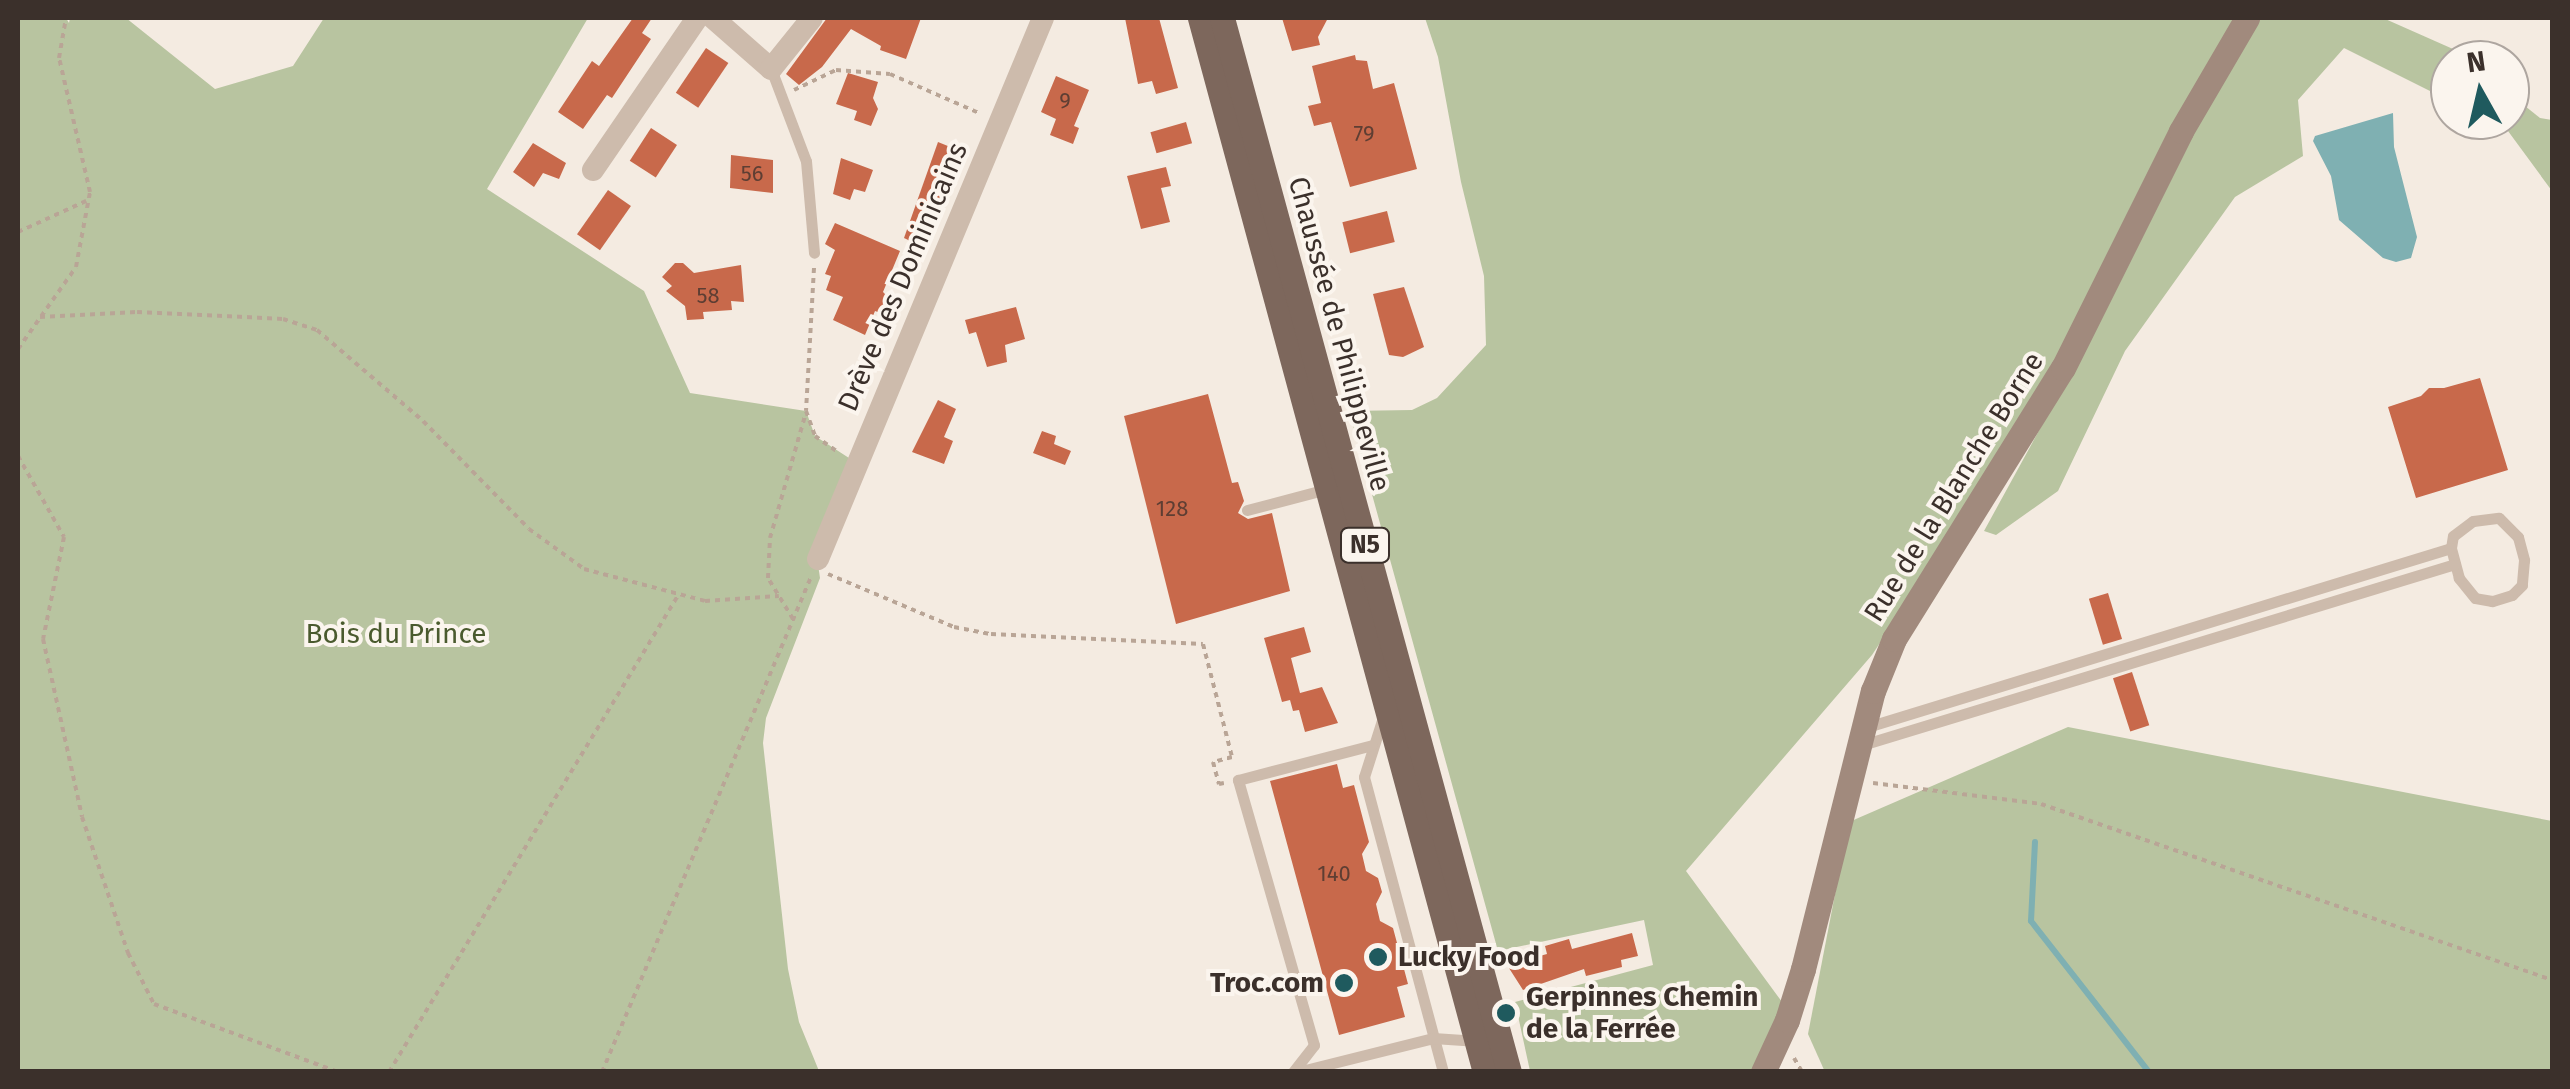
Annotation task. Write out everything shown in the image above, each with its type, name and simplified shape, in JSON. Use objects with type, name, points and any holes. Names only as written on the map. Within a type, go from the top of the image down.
[{"type":"main road","name":"Chaussée de Philippeville","points":[[1200,18],[1485,1072]]},
{"type":"main road","name":"Chaussée de Philippeville","points":[[1222,18],[1509,1072]]},
{"type":"street","points":[[593,170],[697,18]]},
{"type":"street","points":[[713,18],[771,69],[812,18]]},
{"type":"street","name":"Drève des Dominicains","points":[[818,559],[1043,18]]},
{"type":"street","name":"Rue de la Blanche Borne","points":[[1763,1072],[1788,1020],[1861,737],[1894,639],[2064,368],[2181,131],[2247,18]]},
{"type":"lane","points":[[771,69],[806,162],[814,253]]},
{"type":"lane","points":[[1247,510],[1327,489]]},
{"type":"lane","points":[[2499,518],[2518,537],[2524,560],[2522,585],[2512,596],[2492,601],[2475,598],[2465,590],[2451,548],[2462,526],[2499,518]]},
{"type":"lane","points":[[1861,737],[2451,548]]},
{"type":"lane","points":[[1861,737],[2455,564]]},
{"type":"lane","points":[[1387,707],[1364,777],[1443,1072]]},
{"type":"lane","points":[[1295,1072],[1314,1045],[1238,780],[1372,745]]},
{"type":"lane","points":[[1295,1072],[1432,1038],[1478,1040]]},
{"type":"path","points":[[18,349],[76,267],[88,200],[58,58],[66,18]]},
{"type":"path","points":[[780,93],[805,86],[836,70],[890,74],[999,124]]},
{"type":"path","points":[[18,232],[88,200]]},
{"type":"path","points":[[793,619],[768,578],[770,538],[806,411],[814,253]]},
{"type":"path","points":[[40,317],[137,312],[283,319],[317,330],[422,421],[529,528],[584,570],[705,601],[779,596]]},
{"type":"path","points":[[806,411],[815,436],[850,458],[856,468]]},
{"type":"path","points":[[18,456],[64,537],[43,639],[82,817],[128,952],[145,987],[154,1004],[338,1072]]},
{"type":"path","points":[[602,1072],[814,568],[954,627],[991,634],[1202,644],[1232,758],[1213,762],[1219,784],[1238,780]]},
{"type":"path","points":[[389,1072],[679,594]]},
{"type":"path","points":[[1850,780],[2041,804],[2552,980]]},
{"type":"green space","name":"Bois du Prince","points":[[18,18],[66,18],[69,23],[70,18],[126,18],[215,89],[293,66],[324,18],[588,18],[487,189],[644,291],[690,393],[806,411],[815,436],[849,458],[815,544],[820,578],[766,718],[763,743],[788,969],[799,1022],[819,1071],[18,1071]]},
{"type":"green space","points":[[1425,18],[2240,18],[2005,454],[1872,655],[1686,871],[1785,1006],[1752,1071],[1530,1071],[1515,1002],[1653,965],[1644,920],[1498,951],[1349,411],[1412,410],[1437,398],[1486,345],[1484,276],[1461,182],[1438,57]]},
{"type":"green space","points":[[2256,18],[2383,18],[2433,40],[2430,91],[2344,48],[2298,100],[2303,156],[2235,197],[2125,351],[2058,491],[1996,535],[1984,531],[2093,332],[2237,40]]},
{"type":"green space","points":[[2530,110],[2540,118],[2552,120],[2552,191],[2515,140],[2530,140]]},
{"type":"green space","points":[[2068,727],[2552,821],[2552,1071],[1825,1072],[1808,1034],[1849,822]]},
{"type":"water","points":[[2393,113],[2394,147],[2417,237],[2411,258],[2396,262],[2383,258],[2339,220],[2331,176],[2313,141],[2315,136]]},
{"type":"building","points":[[633,18],[652,18],[642,33],[651,39],[612,98],[607,95],[583,129],[558,112],[592,61],[599,66]]},
{"type":"building","points":[[827,18],[921,18],[906,59],[880,50],[881,46],[851,29],[822,67],[799,85],[786,74]]},
{"type":"building","points":[[1125,18],[1159,18],[1178,88],[1156,94],[1152,81],[1138,84]]},
{"type":"building","points":[[1282,18],[1328,18],[1318,37],[1320,45],[1292,51]]},
{"type":"building","points":[[706,48],[728,63],[698,108],[676,93]]},
{"type":"building","points":[[1355,55],[1356,60],[1367,61],[1373,89],[1394,83],[1417,169],[1350,187],[1331,122],[1314,126],[1308,106],[1321,103],[1312,66]]},
{"type":"building","points":[[848,73],[878,82],[873,98],[878,109],[871,126],[854,120],[857,111],[836,104]]},
{"type":"building","points":[[1056,76],[1089,90],[1074,126],[1079,128],[1073,144],[1050,135],[1056,119],[1041,112]]},
{"type":"building","points":[[1186,122],[1192,143],[1156,153],[1150,132]]},
{"type":"building","points":[[651,128],[677,145],[656,178],[630,161]]},
{"type":"building","points":[[938,142],[965,153],[925,248],[904,238]]},
{"type":"building","points":[[533,143],[566,163],[559,179],[543,173],[534,187],[513,172]]},
{"type":"building","points":[[731,155],[773,160],[773,193],[730,188]]},
{"type":"building","points":[[841,158],[873,170],[865,192],[854,189],[850,200],[833,194]]},
{"type":"building","points":[[1166,167],[1171,186],[1161,188],[1170,222],[1141,229],[1127,176]]},
{"type":"building","points":[[608,190],[631,206],[600,250],[577,234]]},
{"type":"building","points":[[1387,211],[1395,242],[1350,253],[1342,222]]},
{"type":"building","points":[[835,223],[900,251],[883,292],[892,301],[886,315],[875,311],[865,335],[833,320],[843,297],[826,290],[831,276],[825,274],[835,250],[825,244]]},
{"type":"building","points":[[675,263],[683,263],[694,273],[741,265],[744,302],[731,301],[732,310],[703,312],[704,319],[687,320],[685,306],[666,291],[672,286],[662,277]]},
{"type":"building","points":[[1404,287],[1424,347],[1403,357],[1389,355],[1373,294]]},
{"type":"building","points":[[1016,307],[1025,339],[1005,345],[1007,362],[987,367],[976,332],[969,334],[965,320]]},
{"type":"building","points":[[2480,378],[2508,470],[2416,498],[2388,407],[2421,396],[2429,388]]},
{"type":"building","points":[[1208,394],[1232,483],[1238,482],[1244,501],[1238,513],[1248,519],[1272,513],[1290,591],[1176,624],[1124,416]]},
{"type":"building","points":[[938,400],[956,409],[944,437],[953,441],[944,464],[912,452]]},
{"type":"building","points":[[1042,431],[1056,436],[1054,444],[1071,451],[1065,465],[1033,453]]},
{"type":"building","points":[[2108,593],[2122,639],[2103,645],[2089,599]]},
{"type":"building","points":[[1304,627],[1311,652],[1291,658],[1300,693],[1322,687],[1338,723],[1305,732],[1299,710],[1293,711],[1290,700],[1282,702],[1264,638]]},
{"type":"building","points":[[2132,672],[2149,725],[2130,731],[2113,678]]},
{"type":"building","points":[[1337,764],[1343,788],[1354,785],[1369,842],[1362,854],[1366,871],[1378,878],[1382,892],[1376,904],[1380,921],[1393,928],[1408,984],[1397,987],[1405,1017],[1339,1035],[1270,781]]},
{"type":"building","points":[[1632,933],[1638,956],[1621,960],[1622,967],[1586,976],[1584,969],[1523,990],[1507,965],[1547,954],[1545,946],[1569,939],[1572,949]]},
{"type":"waterway","points":[[2035,842],[2031,921],[2149,1072]]},
{"type":"place","name":"Lucky Food","points":[[1378,957]]},
{"type":"place","name":"Troc.com","points":[[1344,983]]},
{"type":"place","name":"Gerpinnes Chemin de la Ferrée","points":[[1506,1013]]}]
